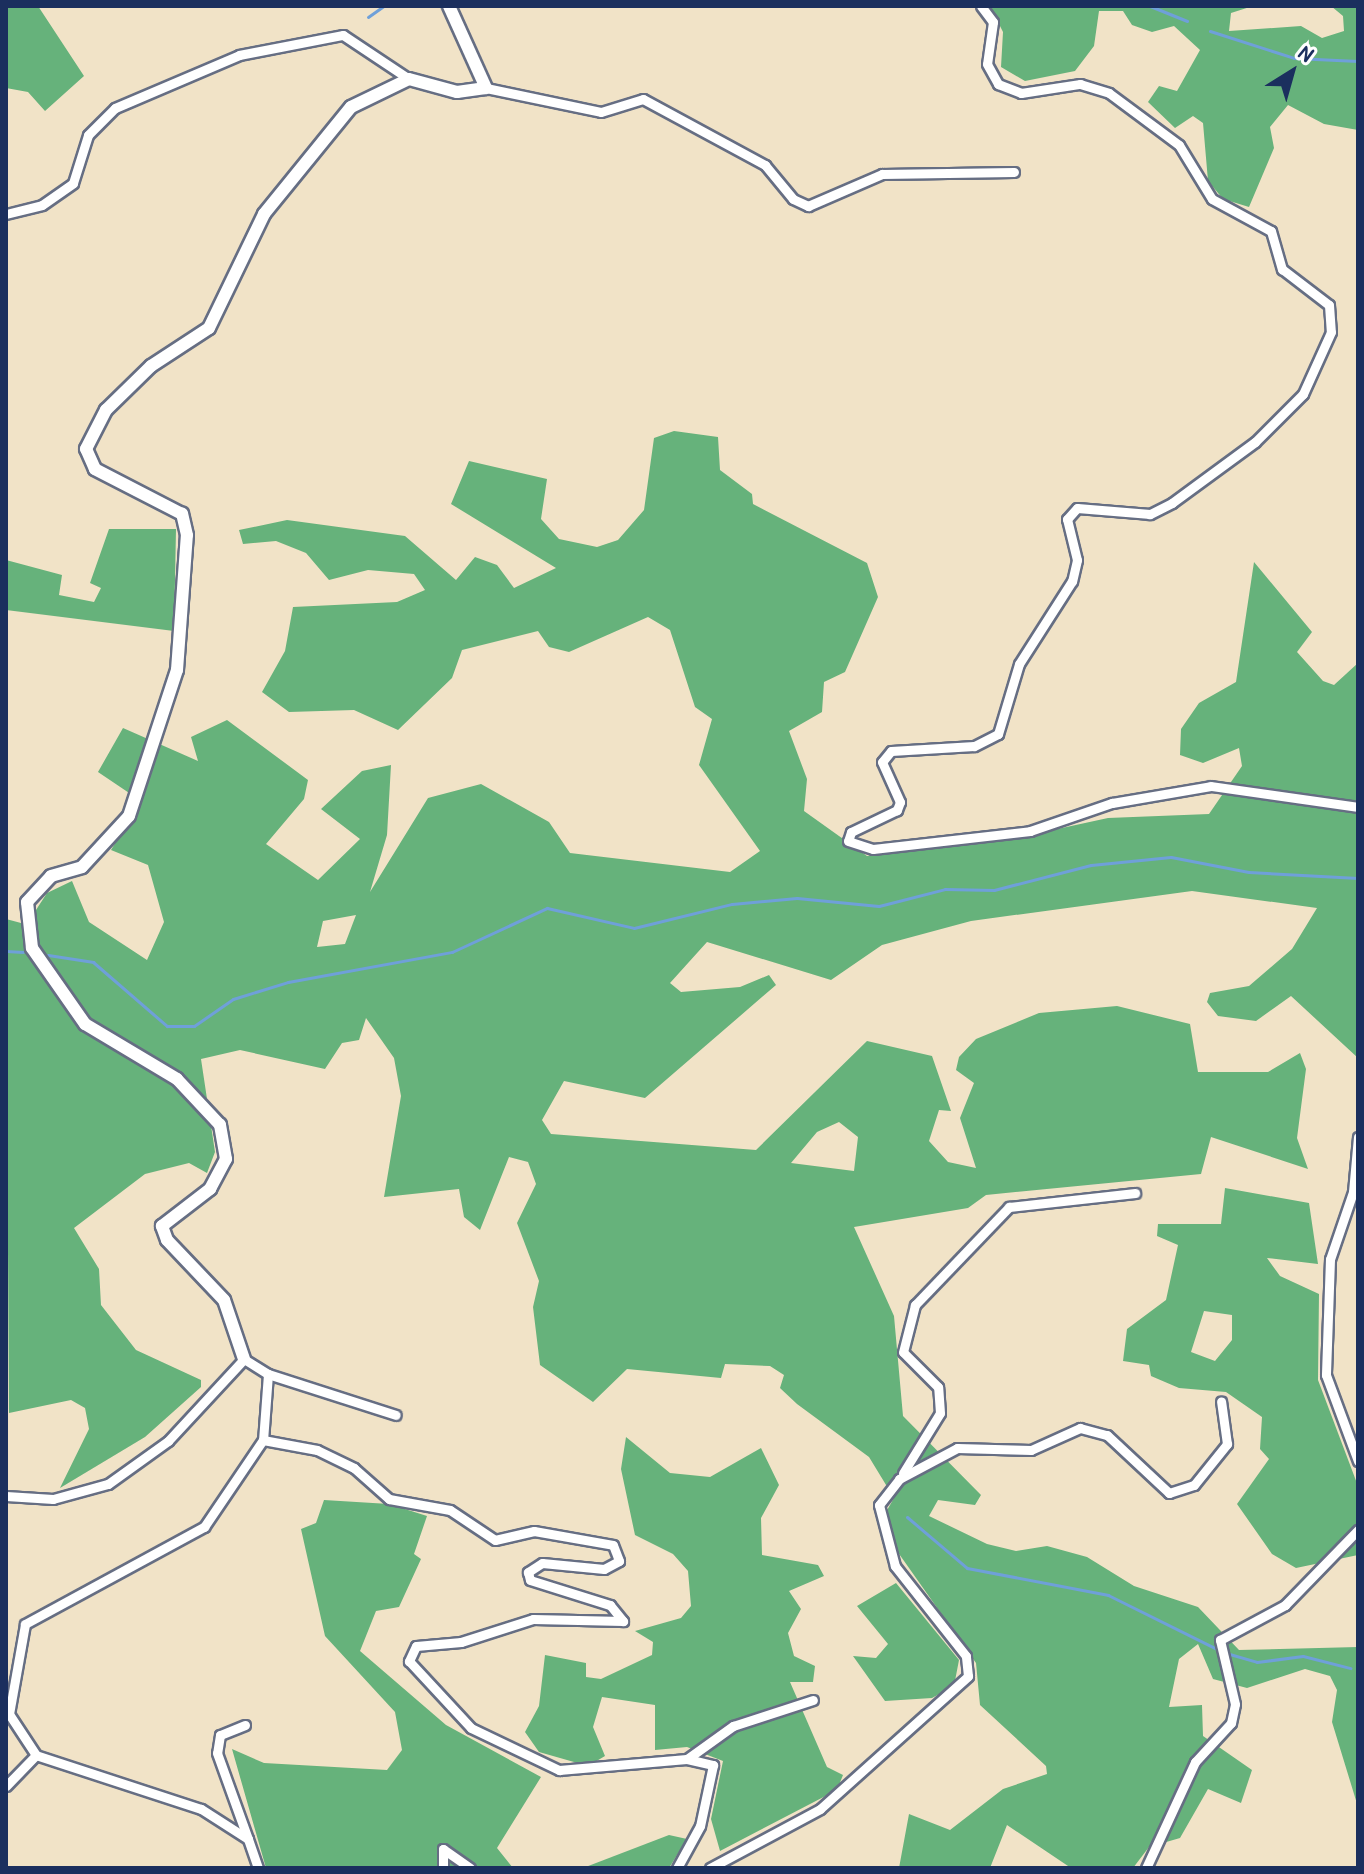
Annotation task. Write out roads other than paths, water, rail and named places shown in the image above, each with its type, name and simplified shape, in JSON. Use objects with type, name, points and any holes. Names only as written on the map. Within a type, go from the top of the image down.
[{"type":"street","points":[[449,6],[486,88]]},
{"type":"street","points":[[981,6],[993,22],[987,64],[998,84],[1021,93],[1080,84],[1109,93],[1179,145],[1212,199],[1271,231],[1282,269],[1329,305],[1331,332],[1303,394],[1255,442],[1172,503],[1150,514],[1077,508],[1067,519],[1077,560],[1072,581],[1019,664],[998,734],[974,746],[891,751],[882,762],[900,802],[897,810],[851,832],[848,841],[873,849],[1030,831],[1112,803],[1211,786],[1358,807]]},
{"type":"street","points":[[6,214],[42,205],[73,183],[88,135],[115,108],[239,55],[343,35],[409,79],[457,92],[486,88],[601,112],[643,99],[765,165],[793,199],[808,206],[882,174],[1014,172]]},
{"type":"street","points":[[396,1415],[268,1374],[244,1359],[224,1300],[167,1240],[162,1226],[210,1189],[226,1159],[220,1125],[177,1079],[85,1024],[32,948],[27,902],[51,876],[82,867],[129,816],[177,670],[187,535],[182,514],[95,469],[89,435],[151,366],[209,328],[264,214],[351,107],[409,79]]},
{"type":"street","points":[[1358,1137],[1353,1192],[1330,1259],[1326,1375],[1358,1461]]},
{"type":"street","points":[[710,1868],[820,1809],[968,1676],[966,1656],[895,1566],[879,1505],[940,1413],[938,1387],[903,1352],[903,1331],[915,1305],[1009,1207],[1135,1193]]},
{"type":"street","points":[[6,1496],[53,1499],[108,1484],[168,1441],[244,1359]]},
{"type":"street","points":[[248,1839],[201,1809],[36,1755],[8,1714],[25,1624],[204,1527],[263,1440],[268,1374]]},
{"type":"street","points":[[899,1479],[957,1448],[1031,1450],[1080,1428],[1107,1435],[1169,1493],[1194,1485],[1227,1444],[1221,1401]]},
{"type":"street","points":[[263,1440],[317,1450],[354,1468],[389,1499],[450,1510],[495,1540],[534,1531],[613,1545],[619,1561],[604,1569],[542,1563],[528,1572],[530,1580],[610,1605],[623,1621],[533,1619],[461,1642],[416,1646],[409,1661],[471,1728],[559,1770],[687,1759],[716,1769],[700,1826],[677,1868]]},
{"type":"street","points":[[1146,1868],[1195,1762],[1231,1723],[1235,1704],[1220,1640],[1285,1605],[1358,1530]]},
{"type":"street","points":[[687,1759],[733,1726],[813,1700]]},
{"type":"street","points":[[245,1725],[220,1735],[217,1753],[258,1868]]},
{"type":"street","points":[[6,1786],[36,1755]]},
{"type":"street","points":[[443,1868],[443,1849],[470,1868]]},
{"type":"waterway","points":[[368,17],[384,6]]},
{"type":"waterway","points":[[1150,6],[1187,21]]},
{"type":"waterway","points":[[1210,31],[1294,58],[1358,61]]},
{"type":"waterway","points":[[48,955],[93,962],[167,1026],[194,1026],[233,999],[288,982],[452,952],[547,908],[634,928],[732,904],[797,898],[879,906],[945,889],[994,890],[1091,865],[1171,857],[1249,872],[1358,878]]},
{"type":"waterway","points":[[6,951],[23,952]]},
{"type":"waterway","points":[[907,1517],[967,1568],[1108,1595],[1219,1650]]},
{"type":"waterway","points":[[1226,1653],[1257,1662],[1303,1656],[1350,1668]]}]
